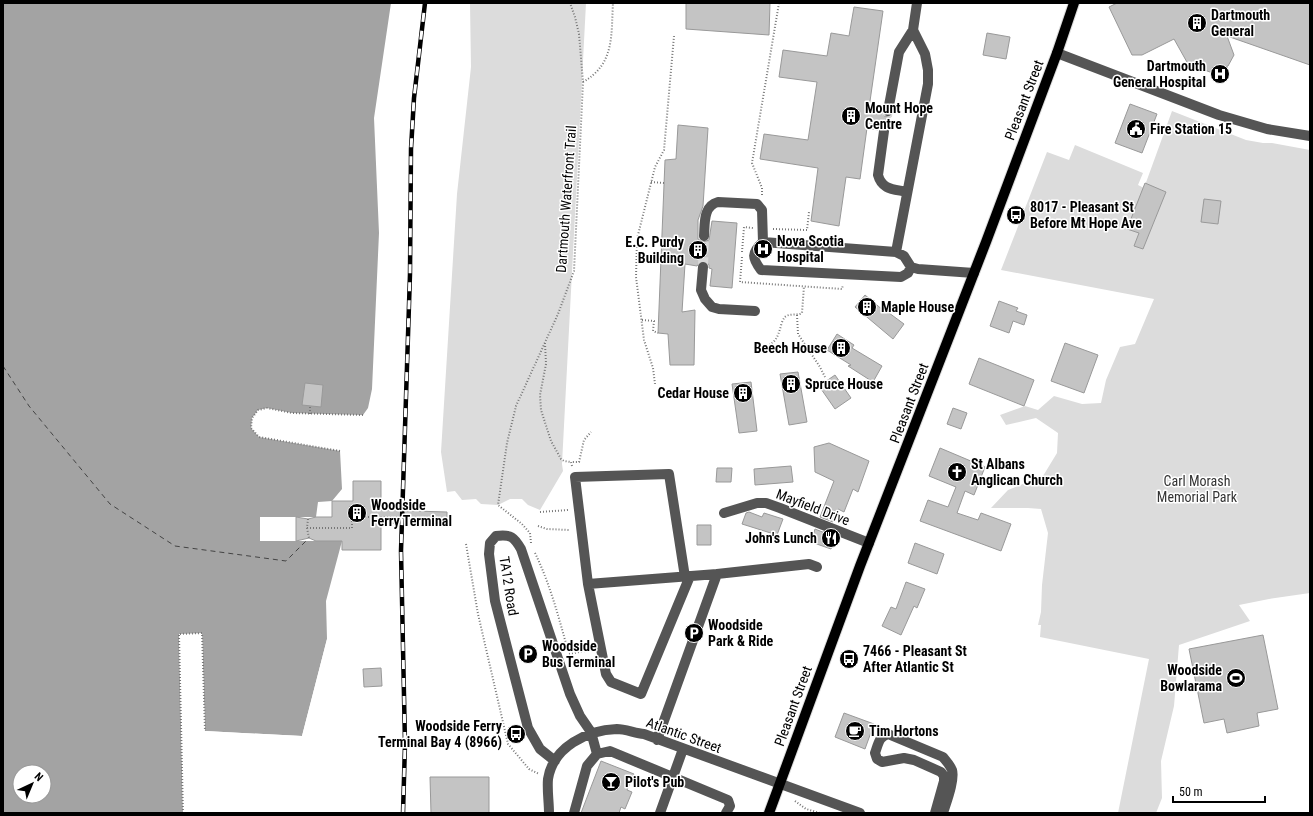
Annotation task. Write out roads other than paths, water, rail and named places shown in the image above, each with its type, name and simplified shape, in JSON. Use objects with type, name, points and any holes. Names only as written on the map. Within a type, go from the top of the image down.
[{"type":"main road","name":"Pleasant Street","points":[[769,813],[869,543],[974,273],[1057,53],[1074,3]]},
{"type":"street","points":[[888,111],[899,52],[913,30],[917,3]]},
{"type":"street","points":[[896,252],[928,84],[928,70],[925,54],[913,30]]},
{"type":"street","points":[[1057,53],[1218,115],[1267,129],[1310,136]]},
{"type":"street","points":[[884,131],[878,175],[880,182],[884,186],[907,192]]},
{"type":"street","points":[[704,236],[705,219],[708,208],[712,204],[718,202],[757,204],[762,210],[763,242]]},
{"type":"street","points":[[911,267],[908,273],[901,277],[761,270],[754,261],[754,253],[757,247],[763,242],[896,252],[904,256],[911,267],[918,269],[974,273]]},
{"type":"street","points":[[703,267],[701,290],[705,299],[712,307],[720,309],[755,311]]},
{"type":"street","points":[[669,474],[688,576],[641,694],[611,682],[606,674],[588,584],[575,477],[669,474]]},
{"type":"street","name":"Mayfield Drive","points":[[724,513],[757,503],[766,504],[780,508],[869,543]]},
{"type":"street","name":"TA12 Road","points":[[555,761],[540,749],[528,728],[506,646],[495,601],[489,554],[490,543],[496,536],[506,535],[514,539],[521,549],[570,694],[580,716],[592,732]]},
{"type":"street","points":[[588,584],[717,574],[809,564],[817,567]]},
{"type":"street","points":[[657,740],[717,574]]},
{"type":"street","name":"Atlantic Street","points":[[549,813],[548,779],[555,761],[562,752],[571,744],[592,732],[618,729],[644,734],[860,813]]},
{"type":"street","points":[[592,732],[598,754]]},
{"type":"street","points":[[935,813],[944,782],[944,776],[940,772],[914,760],[904,758],[882,762],[877,759],[875,753],[880,739],[884,735],[888,734],[943,757],[952,770],[953,777],[943,813]]},
{"type":"street","points":[[660,813],[683,749]]},
{"type":"street","points":[[574,813],[587,766],[598,754],[610,751],[728,800],[730,806],[726,813]]},
{"type":"tunnel","points":[[884,131],[888,111]]},
{"type":"tunnel","points":[[703,267],[704,236]]},
{"type":"railway","points":[[403,813],[405,744],[401,551],[410,274],[411,149],[414,98],[425,3]]},
{"type":"place","name":"Dartmouth General","points":[[1197,23]]},
{"type":"place","name":"Dartmouth General Hospital","points":[[1220,74]]},
{"type":"place","name":"Mount Hope Centre","points":[[851,116]]},
{"type":"place","name":"Fire Station 15","points":[[1136,129]]},
{"type":"place","name":"8017 - Pleasant St Before Mt Hope Ave","points":[[1016,215]]},
{"type":"place","name":"Nova Scotia Hospital","points":[[763,249]]},
{"type":"place","name":"E.C. Purdy Building","points":[[698,250]]},
{"type":"place","name":"Maple House","points":[[867,307]]},
{"type":"place","name":"Beech House","points":[[841,348]]},
{"type":"place","name":"Spruce House","points":[[791,384]]},
{"type":"place","name":"Cedar House","points":[[743,393]]},
{"type":"place","name":"St Albans Anglican Church","points":[[957,472]]},
{"type":"place","name":"Woodside Ferry Terminal","points":[[357,513]]},
{"type":"place","name":"John's Lunch","points":[[831,538]]},
{"type":"place","name":"Woodside Park & Ride","points":[[694,633]]},
{"type":"place","name":"Woodside Bus Terminal","points":[[528,654]]},
{"type":"place","name":"7466 - Pleasant St After Atlantic St","points":[[849,659]]},
{"type":"place","name":"Woodside Bowlarama","points":[[1236,678]]},
{"type":"place","name":"Tim Hortons","points":[[855,731]]},
{"type":"place","name":"Woodside Ferry Terminal Bay 4 (8966)","points":[[516,734]]},
{"type":"place","name":"Pilot's Pub","points":[[611,782]]},
{"type":"park label","name":"Carl Morash Memorial Park","points":[[1197,490]]}]
